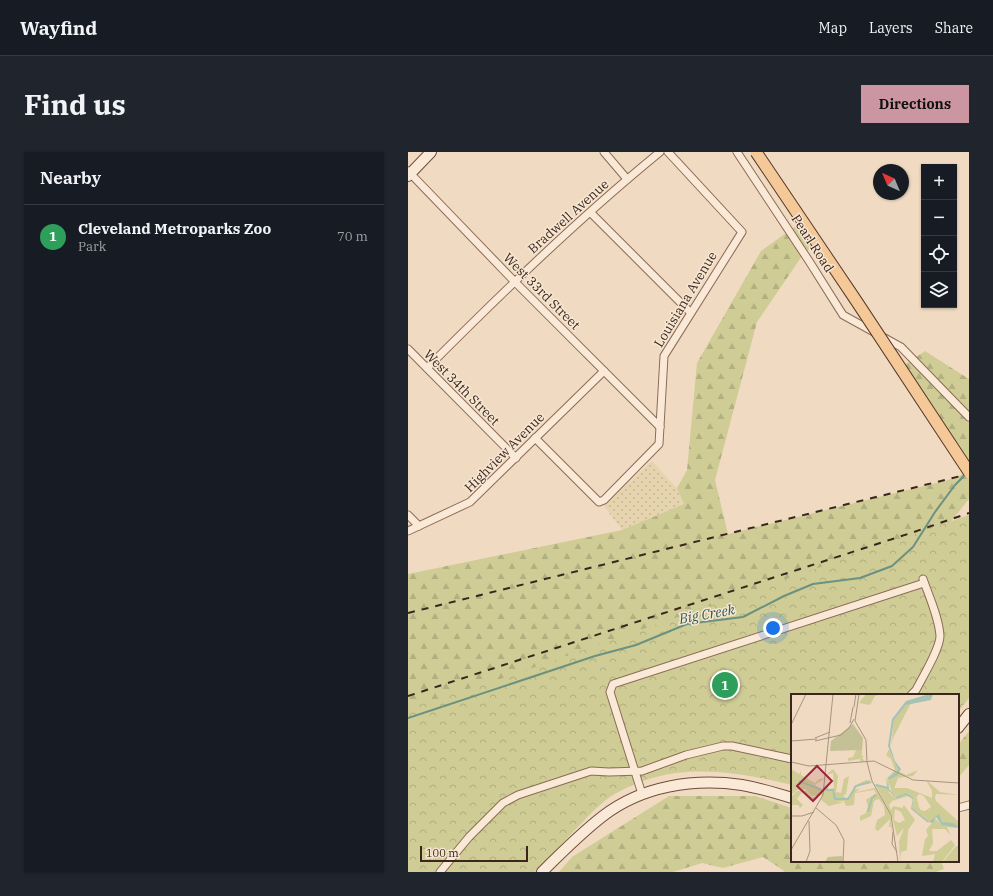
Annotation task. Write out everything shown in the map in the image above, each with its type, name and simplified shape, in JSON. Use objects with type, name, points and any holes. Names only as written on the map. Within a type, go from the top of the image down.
[{"type":"main road","name":"Pearl Road","points":[[756,152],[969,472]]},
{"type":"street","points":[[409,173],[431,152]]},
{"type":"street","points":[[604,152],[627,179]]},
{"type":"street","name":"Bradwell Avenue","points":[[426,368],[514,281],[627,179],[660,152]]},
{"type":"street","name":"Louisiana Avenue","points":[[535,438],[599,502],[604,500],[659,444],[664,356],[690,312],[742,232],[668,152]]},
{"type":"street","name":"Pearl Road","points":[[737,152],[809,260],[843,315],[902,347],[969,417]]},
{"type":"street","name":"West 33rd Street","points":[[409,173],[514,281],[660,427]]},
{"type":"street","points":[[591,212],[690,312]]},
{"type":"street","name":"West 34th Street","points":[[408,349],[516,458]]},
{"type":"street","name":"Highview Avenue","points":[[408,531],[470,502],[604,371]]},
{"type":"street","points":[[408,515],[419,526]]},
{"type":"street","points":[[642,794],[610,692],[613,684],[923,581],[936,618],[940,637],[916,690],[912,694]]},
{"type":"street","points":[[959,727],[969,714]]},
{"type":"street","points":[[440,872],[469,837],[503,803],[518,795],[591,772],[642,771],[686,755],[722,746],[732,746],[791,759]]},
{"type":"street","points":[[542,872],[604,815],[642,794],[657,789],[675,785],[696,783],[720,783],[743,785],[791,798]]},
{"type":"street","points":[[959,808],[969,805]]},
{"type":"shaded area","points":[[652,461],[677,488],[684,504],[622,530],[604,506]]},
{"type":"green space","points":[[803,221],[818,243],[804,253],[757,322],[715,480],[728,534],[948,480],[969,472],[969,499],[925,554],[408,718],[408,574],[622,530],[684,504],[677,488],[687,470],[697,363],[761,251]]},
{"type":"green space","points":[[925,351],[969,379],[969,472],[900,368]]},
{"type":"green space","points":[[969,515],[969,698],[959,711],[959,694],[791,694],[791,785],[745,775],[722,772],[677,773],[654,777],[632,785],[610,797],[592,813],[535,872],[408,872],[408,708],[512,675]]},
{"type":"green space","points":[[969,731],[969,765],[959,777],[959,744]]},
{"type":"green space","points":[[669,796],[755,796],[791,808],[791,862],[941,862],[944,869],[936,872],[784,872],[763,857],[723,868],[702,863],[673,872],[559,872],[572,857]]},
{"type":"waterway","name":"Big Creek","points":[[408,718],[595,656],[636,645],[687,624],[743,617],[784,596],[813,584],[860,578],[892,566],[913,547],[935,512],[955,485],[966,474]]},
{"type":"railway","points":[[408,613],[969,474]]},
{"type":"railway","points":[[408,696],[969,513]]},
{"type":"place","name":"Cleveland Metroparks Zoo","points":[[725,685]]}]
